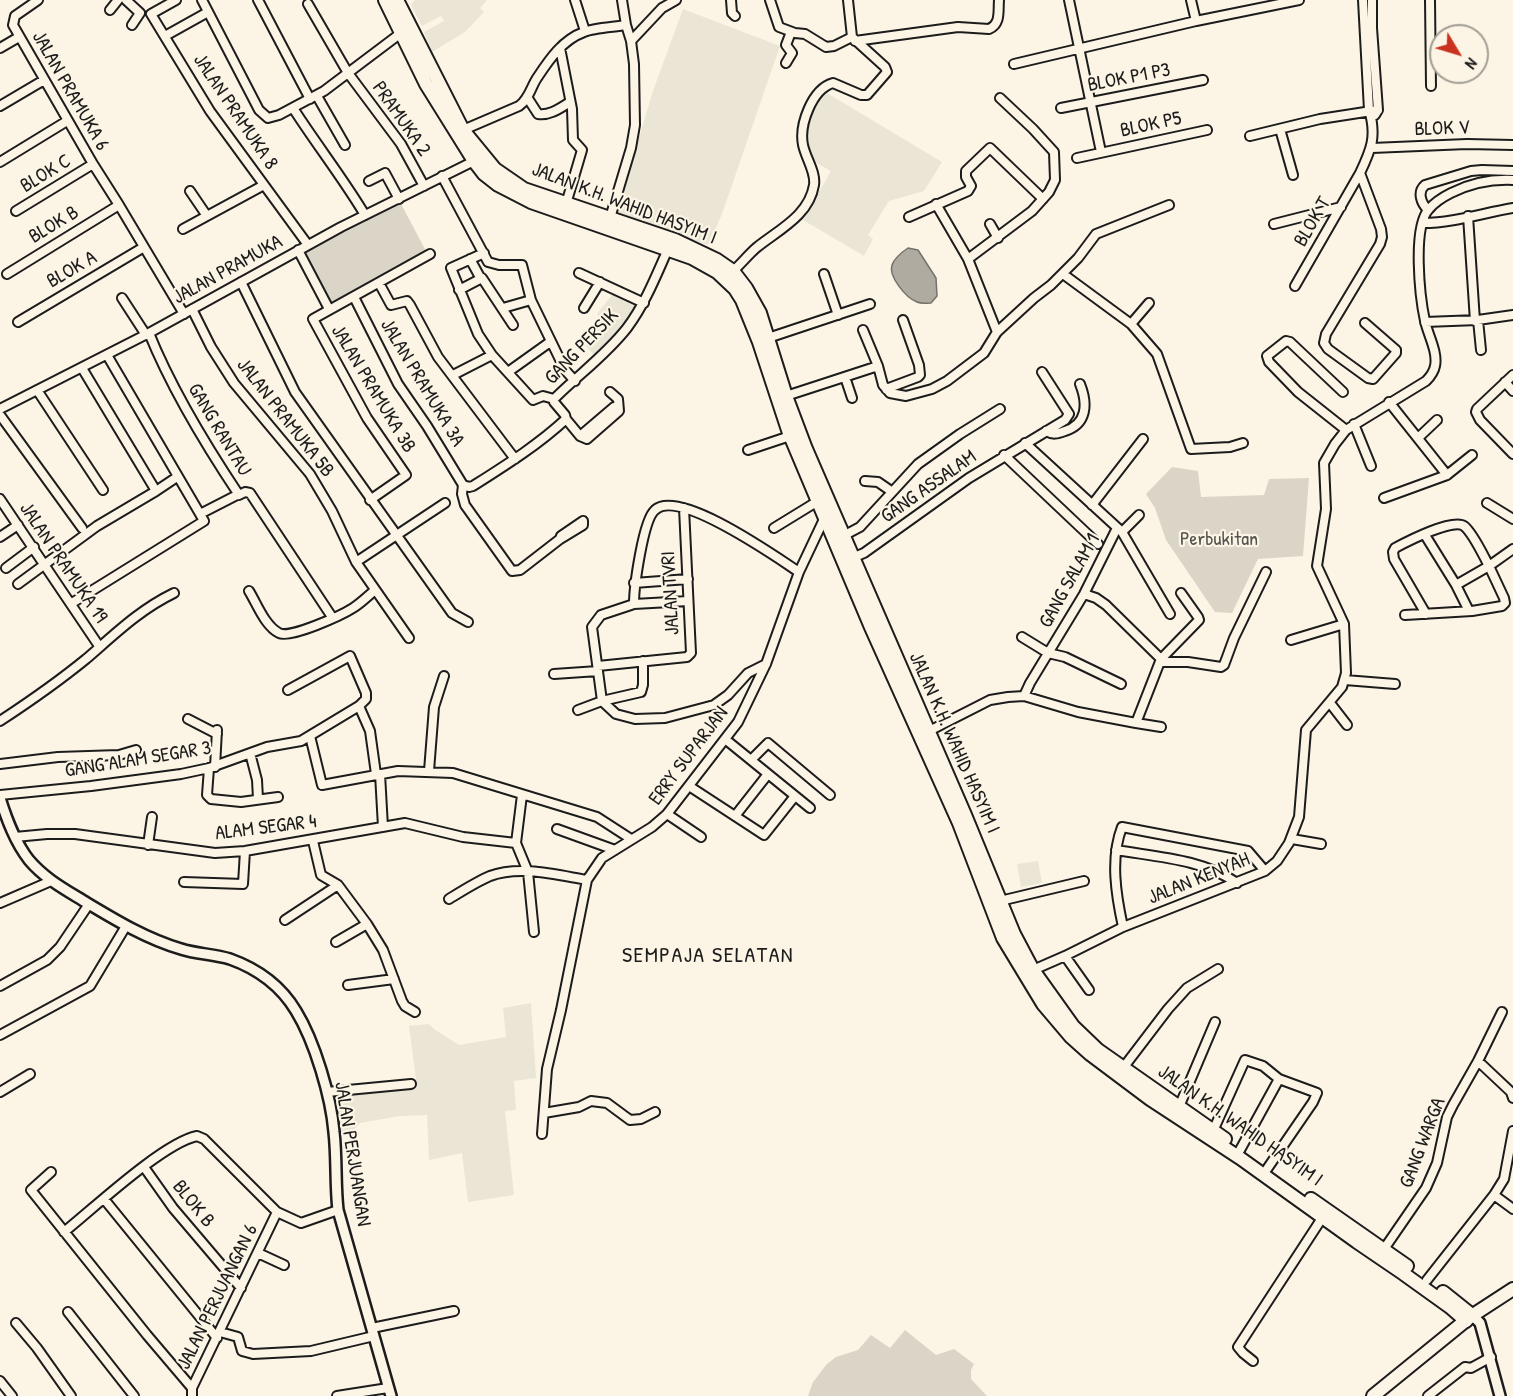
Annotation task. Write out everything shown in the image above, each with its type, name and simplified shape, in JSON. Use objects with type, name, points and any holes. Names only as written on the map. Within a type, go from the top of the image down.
[{"type":"main road","points":[[385,0],[426,84],[478,157]]},
{"type":"main road","points":[[397,0],[478,157]]},
{"type":"main road","name":"JALAN K.H. WAHID HASYIM I","points":[[478,157],[518,185],[536,194],[610,218],[695,254],[727,280],[742,300],[762,349],[790,436],[874,622],[929,731],[1000,901],[1008,936],[1073,1026],[1098,1050],[1123,1068],[1153,1095]]},
{"type":"main road","name":"JALAN K.H. WAHID HASYIM I","points":[[478,157],[484,174],[522,198],[668,249],[717,260],[733,271],[746,288],[760,313],[786,396],[852,558],[874,622],[1008,936],[1042,1004],[1071,1037],[1153,1095],[1213,1131],[1267,1169],[1423,1287],[1470,1318]]},
{"type":"main road","name":"JALAN K.H. WAHID HASYIM I","points":[[1172,1106],[1240,1158],[1384,1249],[1427,1280],[1470,1318]]},
{"type":"main road","points":[[1373,1396],[1470,1318],[1513,1289]]},
{"type":"street","name":"JALAN PRAMUKA 6","points":[[38,0],[15,16],[13,25],[67,121],[184,314]]},
{"type":"street","points":[[110,10],[118,0]]},
{"type":"street","points":[[126,0],[139,11],[151,14],[177,0]]},
{"type":"street","points":[[202,0],[263,115],[273,117],[313,97],[401,33]]},
{"type":"street","points":[[258,0],[313,97],[345,146]]},
{"type":"street","points":[[575,0],[585,31]]},
{"type":"street","points":[[610,218],[631,148],[635,125],[631,42],[622,0]]},
{"type":"street","points":[[631,42],[662,8],[676,0]]},
{"type":"street","points":[[731,0],[732,13],[735,16]]},
{"type":"street","points":[[770,0],[777,25],[791,32],[806,34],[826,47],[853,39],[958,27],[989,29],[994,27],[998,21],[999,0]]},
{"type":"street","points":[[733,271],[755,249],[795,218],[811,198],[815,179],[803,143],[804,122],[812,103],[825,86],[833,83],[861,95],[867,95],[886,76],[885,67],[853,39],[849,0]]},
{"type":"street","points":[[1070,0],[1101,152]]},
{"type":"street","points":[[1191,0],[1196,21]]},
{"type":"street","points":[[1014,64],[1196,21],[1299,0]]},
{"type":"street","points":[[1363,0],[1372,148]]},
{"type":"street","points":[[1372,0],[1378,110],[1372,122]]},
{"type":"street","points":[[1430,0],[1431,86]]},
{"type":"street","name":"PRAMUKA 2","points":[[308,4],[348,73],[402,144],[424,186]]},
{"type":"street","points":[[132,24],[140,15],[139,11]]},
{"type":"street","points":[[165,36],[208,12]]},
{"type":"street","name":"JALAN PRAMUKA 8","points":[[151,14],[210,111],[308,244]]},
{"type":"street","points":[[463,130],[519,106],[560,48],[585,31],[626,25]]},
{"type":"street","points":[[786,63],[792,53],[786,45],[791,32]]},
{"type":"street","points":[[0,48],[19,37]]},
{"type":"street","points":[[560,48],[573,114],[573,140],[582,152],[566,204]]},
{"type":"street","points":[[0,106],[44,80]]},
{"type":"street","name":"BLOK P1 P3","points":[[1061,108],[1203,80]]},
{"type":"street","points":[[527,97],[538,114],[542,116],[570,102]]},
{"type":"street","points":[[968,259],[1032,212],[1055,180],[1054,152],[1000,98]]},
{"type":"street","points":[[293,108],[342,177],[364,215]]},
{"type":"street","points":[[1250,136],[1320,119],[1378,110]]},
{"type":"street","points":[[0,162],[67,121]]},
{"type":"street","points":[[1280,129],[1293,174]]},
{"type":"street","name":"BLOK P5","points":[[1077,158],[1207,130]]},
{"type":"street","name":"BLOK V","points":[[1372,148],[1467,144],[1513,145]]},
{"type":"street","points":[[909,217],[968,191],[971,186],[966,177],[966,171],[990,148],[1043,199]]},
{"type":"street","name":"BLOK T","points":[[1295,286],[1372,148]]},
{"type":"street","points":[[796,152],[806,157]]},
{"type":"street","name":"JALAN PRAMUKA","points":[[1,409],[147,334],[308,244],[478,157]]},
{"type":"street","name":"BLOK C","points":[[16,211],[93,164]]},
{"type":"street","points":[[1428,210],[1422,203],[1420,194],[1425,185],[1471,171],[1513,171]]},
{"type":"street","points":[[369,181],[385,173],[399,199]]},
{"type":"street","points":[[1360,173],[1382,237],[1326,334],[1324,343],[1328,349],[1368,378],[1373,379],[1396,353],[1396,350],[1365,323]]},
{"type":"street","points":[[441,176],[488,262],[499,265],[522,265],[531,300],[550,342],[565,370],[574,381]]},
{"type":"street","points":[[1395,684],[1345,680],[1347,666],[1344,624],[1317,566],[1326,509],[1324,463],[1346,430],[1426,381],[1434,370],[1436,359],[1425,322],[1419,261],[1419,236],[1428,210],[1440,199],[1468,185],[1478,182],[1513,180]]},
{"type":"street","points":[[183,229],[264,185]]},
{"type":"street","points":[[190,191],[207,216]]},
{"type":"street","points":[[936,204],[968,259],[997,332]]},
{"type":"street","name":"BLOK B","points":[[7,274],[119,205]]},
{"type":"street","points":[[863,330],[886,389],[890,393],[906,396],[932,389],[953,377],[984,353],[997,332],[1063,274],[1099,231],[1169,205]]},
{"type":"street","points":[[1274,224],[1341,207]]},
{"type":"street","points":[[1423,223],[1443,224],[1468,216],[1513,208]]},
{"type":"street","points":[[1468,216],[1481,350]]},
{"type":"street","points":[[990,224],[999,238]]},
{"type":"street","name":"BLOK A","points":[[18,322],[144,247]]},
{"type":"street","name":"GANG PERSIK","points":[[610,393],[618,399],[619,411],[588,439],[580,436],[554,402],[554,399],[628,327],[644,303],[668,249]]},
{"type":"street","points":[[298,250],[329,309],[379,284],[430,254]]},
{"type":"street","points":[[484,253],[451,268],[472,322],[492,355],[533,400],[543,396],[554,399]]},
{"type":"street","points":[[471,259],[481,279],[504,308],[513,325]]},
{"type":"street","points":[[579,273],[644,303]]},
{"type":"street","points":[[824,274],[838,315]]},
{"type":"street","points":[[1063,274],[1131,324],[1148,343],[1161,363],[1190,448],[1230,447],[1243,443]]},
{"type":"street","points":[[459,290],[481,279]]},
{"type":"street","points":[[241,282],[295,392],[453,613],[468,622]]},
{"type":"street","points":[[584,308],[600,282]]},
{"type":"street","points":[[379,284],[391,305],[403,302],[410,305],[438,357],[515,459]]},
{"type":"street","name":"JALAN PRAMUKA 3A","points":[[354,297],[399,384],[463,485],[462,494],[465,505],[512,571],[520,570],[560,539]]},
{"type":"street","name":"GANG RANTAU","points":[[122,298],[147,334],[196,428],[239,494],[250,493],[332,617]]},
{"type":"street","points":[[504,308],[531,300]]},
{"type":"street","points":[[1131,324],[1149,303]]},
{"type":"street","points":[[768,338],[870,304]]},
{"type":"street","name":"JALAN PRAMUKA 5B","points":[[192,309],[211,347],[234,383],[310,474],[332,511],[356,562],[409,638]]},
{"type":"street","name":"JALAN PRAMUKA 3B","points":[[329,309],[313,319],[367,417],[406,475],[370,500]]},
{"type":"street","points":[[1425,322],[1477,320],[1513,315]]},
{"type":"street","points":[[886,389],[920,375],[919,365],[903,320]]},
{"type":"street","points":[[1343,392],[1290,342],[1286,341],[1268,356],[1269,362],[1298,392],[1346,430]]},
{"type":"street","points":[[507,372],[550,342]]},
{"type":"street","points":[[107,355],[202,517]]},
{"type":"street","points":[[453,375],[492,355]]},
{"type":"street","points":[[786,396],[878,366]]},
{"type":"street","points":[[82,368],[156,491]]},
{"type":"street","points":[[1042,372],[1069,414],[1065,420],[1047,431]]},
{"type":"street","points":[[1513,375],[1477,409],[1476,414],[1513,454]]},
{"type":"street","points":[[845,377],[852,398]]},
{"type":"street","points":[[1505,382],[1513,391]]},
{"type":"street","points":[[1047,431],[1055,434],[1066,431],[1076,427],[1082,420],[1085,405],[1080,384]]},
{"type":"street","points":[[37,390],[103,490]]},
{"type":"street","points":[[1389,402],[1447,475]]},
{"type":"street","points":[[1,409],[82,528]]},
{"type":"street","points":[[843,536],[860,526],[918,464],[1000,409]]},
{"type":"street","points":[[463,485],[473,486],[535,445],[566,419]]},
{"type":"street","points":[[1418,438],[1437,420]]},
{"type":"street","points":[[1354,424],[1371,466]]},
{"type":"street","name":"GANG ASSALAM","points":[[852,558],[864,554],[1004,455],[1047,431]]},
{"type":"street","points":[[748,450],[790,436]]},
{"type":"street","points":[[1092,505],[1143,439]]},
{"type":"street","name":"GANG SALAM 1","points":[[1024,696],[1120,530],[1025,443]]},
{"type":"street","points":[[1004,455],[1098,544]]},
{"type":"street","points":[[1384,498],[1447,475],[1472,455]]},
{"type":"street","points":[[18,584],[97,526],[177,477]]},
{"type":"street","points":[[865,481],[878,482],[891,491]]},
{"type":"street","points":[[72,603],[239,494]]},
{"type":"street","name":"JALAN PRAMUKA 19","points":[[0,499],[99,646]]},
{"type":"street","points":[[774,528],[818,501]]},
{"type":"street","points":[[356,562],[445,503]]},
{"type":"street","points":[[1488,503],[1513,519]]},
{"type":"street","points":[[633,604],[634,583],[640,554],[654,511],[667,506],[684,508],[707,517],[748,539],[799,572]]},
{"type":"street","name":"JALAN TVRI","points":[[554,674],[689,655],[684,508]]},
{"type":"street","points":[[1139,515],[1120,530],[1170,614]]},
{"type":"street","name":"ERRY SUPARJAN","points":[[542,1134],[547,1069],[587,880],[599,861],[652,827],[667,814],[726,739],[753,694],[799,572],[825,517]]},
{"type":"street","points":[[1406,615],[1426,614],[1469,611],[1499,608],[1505,603],[1489,566],[1468,530],[1462,524],[1444,526],[1408,541],[1393,552],[1394,559],[1426,614]]},
{"type":"street","points":[[0,537],[18,525]]},
{"type":"street","points":[[1425,535],[1469,611]]},
{"type":"street","points":[[6,568],[34,547]]},
{"type":"street","points":[[1456,585],[1513,549]]},
{"type":"street","points":[[1084,594],[1104,603],[1161,661],[1221,667],[1224,665],[1234,638],[1266,572]]},
{"type":"street","points":[[634,583],[687,579]]},
{"type":"street","points":[[249,591],[271,626],[281,634],[290,634],[352,608],[375,590]]},
{"type":"street","points":[[0,721],[70,670],[140,612],[174,593]]},
{"type":"street","points":[[1136,723],[1161,661],[1199,620],[1181,593]]},
{"type":"street","points":[[688,601],[633,604],[601,615],[596,620],[592,627],[602,701],[616,714],[635,719],[665,718],[714,705],[728,695],[748,673],[766,664]]},
{"type":"street","points":[[1291,640],[1344,624]]},
{"type":"street","points":[[1022,637],[1048,653],[1065,657],[1121,684]]},
{"type":"street","points":[[288,690],[350,656],[366,693],[366,699],[359,706],[370,731],[378,774],[383,827]]},
{"type":"street","points":[[578,710],[602,701],[641,692],[643,661]]},
{"type":"street","points":[[429,771],[434,707],[444,676]]},
{"type":"street","name":"JALAN KENYAH","points":[[1033,969],[1123,927],[1265,871],[1277,861],[1292,839],[1300,806],[1306,730],[1330,703],[1345,680]]},
{"type":"street","points":[[929,731],[990,700],[1024,696],[1070,710],[1161,727]]},
{"type":"street","points":[[1330,703],[1347,724]]},
{"type":"street","name":"GANG ALAM SEGAR 3","points":[[1,801],[181,774],[212,767],[267,747],[294,744],[359,706]]},
{"type":"street","points":[[188,719],[217,732],[207,795],[209,798],[241,802],[278,797]]},
{"type":"street","points":[[310,736],[322,785],[378,774],[429,771],[463,776],[597,817],[631,839]]},
{"type":"street","points":[[726,739],[810,808]]},
{"type":"street","points":[[752,759],[768,743],[830,795]]},
{"type":"street","points":[[0,764],[58,757],[119,755],[136,750]]},
{"type":"street","points":[[250,753],[257,780],[258,799]]},
{"type":"street","points":[[735,816],[768,774]]},
{"type":"street","points":[[689,786],[764,835],[795,796]]},
{"type":"street","points":[[522,795],[518,844],[528,872],[534,932]]},
{"type":"street","name":"JALAN PERJUANGAN","points":[[1,801],[15,837],[28,859],[51,881],[126,926],[165,944],[229,959],[266,977],[282,991],[305,1027],[327,1092],[334,1132],[338,1210],[390,1392]]},
{"type":"street","points":[[667,814],[701,837]]},
{"type":"street","points":[[148,845],[152,817]]},
{"type":"street","name":"ALAM SEGAR 4","points":[[15,837],[75,834],[215,853],[313,841],[405,824],[464,837],[518,844]]},
{"type":"street","points":[[1123,927],[1118,903],[1116,850],[1121,829],[1125,827],[1248,851],[1265,871]]},
{"type":"street","points":[[557,829],[615,850]]},
{"type":"street","points":[[1292,839],[1321,844]]},
{"type":"street","points":[[313,841],[321,875],[338,885],[368,924],[383,950],[405,1006],[415,1012]]},
{"type":"street","points":[[1116,850],[1204,865],[1221,872],[1237,883]]},
{"type":"street","points":[[184,882],[243,884],[245,851]]},
{"type":"street","points":[[449,899],[490,876],[510,871],[587,880]]},
{"type":"street","points":[[0,903],[51,881]]},
{"type":"street","points":[[1000,901],[1083,881]]},
{"type":"street","points":[[285,920],[338,885]]},
{"type":"street","points":[[0,986],[47,960],[60,947],[89,904]]},
{"type":"street","points":[[336,942],[368,924]]},
{"type":"street","points":[[0,1035],[90,986],[126,926]]},
{"type":"street","points":[[1065,956],[1089,990]]},
{"type":"street","points":[[1123,1068],[1187,988],[1218,969]]},
{"type":"street","points":[[348,985],[394,979]]},
{"type":"street","name":"GANG WARGA","points":[[1384,1249],[1426,1188],[1439,1155],[1450,1111],[1502,1012]]},
{"type":"street","points":[[1172,1106],[1215,1022]]},
{"type":"street","points":[[1213,1131],[1245,1060],[1256,1062],[1279,1079],[1317,1093],[1267,1169]]},
{"type":"street","points":[[1478,1061],[1511,1092],[1513,1098]]},
{"type":"street","points":[[0,1092],[30,1074]]},
{"type":"street","points":[[1240,1150],[1279,1079]]},
{"type":"street","points":[[327,1092],[411,1084]]},
{"type":"street","points":[[544,1113],[579,1107],[591,1101],[607,1103],[630,1120],[641,1119],[655,1112]]},
{"type":"street","points":[[1427,1280],[1494,1195],[1505,1175],[1513,1131]]},
{"type":"street","points":[[64,1232],[144,1167],[176,1145],[193,1137],[201,1137],[277,1212],[301,1223],[338,1210]]},
{"type":"street","name":"BLOK B","points":[[144,1167],[173,1208],[241,1288]]},
{"type":"street","points":[[51,1172],[31,1190],[192,1392]]},
{"type":"street","points":[[1494,1195],[1513,1209]]},
{"type":"street","points":[[104,1199],[219,1335],[238,1337],[242,1351],[253,1354],[311,1351],[454,1311]]},
{"type":"street","name":"JALAN PERJUANGAN 6","points":[[192,1392],[277,1212]]},
{"type":"street","points":[[1254,1361],[1238,1347],[1325,1213]]},
{"type":"street","points":[[258,1253],[284,1264]]},
{"type":"street","points":[[68,1312],[134,1396]]},
{"type":"street","points":[[1470,1318],[1482,1330],[1500,1396]]},
{"type":"street","points":[[16,1323],[71,1396]]},
{"type":"street","points":[[1428,1396],[1466,1367],[1471,1368],[1491,1357]]},
{"type":"street","points":[[0,1381],[12,1396]]},
{"type":"street","points":[[337,1396],[390,1392]]},
{"type":"shaded area","points":[[415,0],[487,0],[480,8],[484,12],[465,32],[432,52],[424,32],[444,21],[441,16],[422,26],[411,5]]},
{"type":"shaded area","points":[[683,9],[780,46],[722,214],[708,245],[616,215],[653,91]]},
{"type":"shaded area","points":[[827,93],[942,162],[924,191],[889,201],[868,235],[873,239],[864,256],[803,220],[831,171],[813,161],[806,136],[810,114],[820,98]]},
{"type":"shaded area","points":[[908,248],[918,250],[936,278],[937,296],[931,303],[920,303],[913,300],[895,280],[891,270],[893,262]]},
{"type":"shaded area","points":[[615,291],[642,303],[627,325],[597,358],[581,341],[600,318],[597,314]]},
{"type":"shaded area","points":[[1038,861],[1042,883],[1021,887],[1017,864]]},
{"type":"shaded area","points":[[531,1003],[536,1078],[514,1081],[516,1110],[505,1111],[514,1195],[468,1202],[462,1153],[429,1160],[427,1115],[400,1116],[360,1123],[349,1135],[336,1137],[328,1088],[416,1079],[409,1026],[429,1024],[459,1045],[506,1037],[503,1008]]},
{"type":"green space","points":[[400,202],[427,253],[328,306],[297,256]]},
{"type":"green space","name":"Perbukitan","points":[[1172,467],[1198,471],[1201,497],[1264,495],[1269,479],[1309,478],[1303,556],[1258,559],[1232,613],[1215,612],[1166,540],[1155,508],[1146,494]]},
{"type":"green space","points":[[905,1330],[936,1355],[954,1349],[974,1364],[971,1379],[987,1396],[808,1396],[813,1382],[827,1364],[836,1357],[858,1350],[871,1335],[890,1348]]},
{"type":"district","name":"SEMPAJA SELATAN","points":[[708,956]]}]
